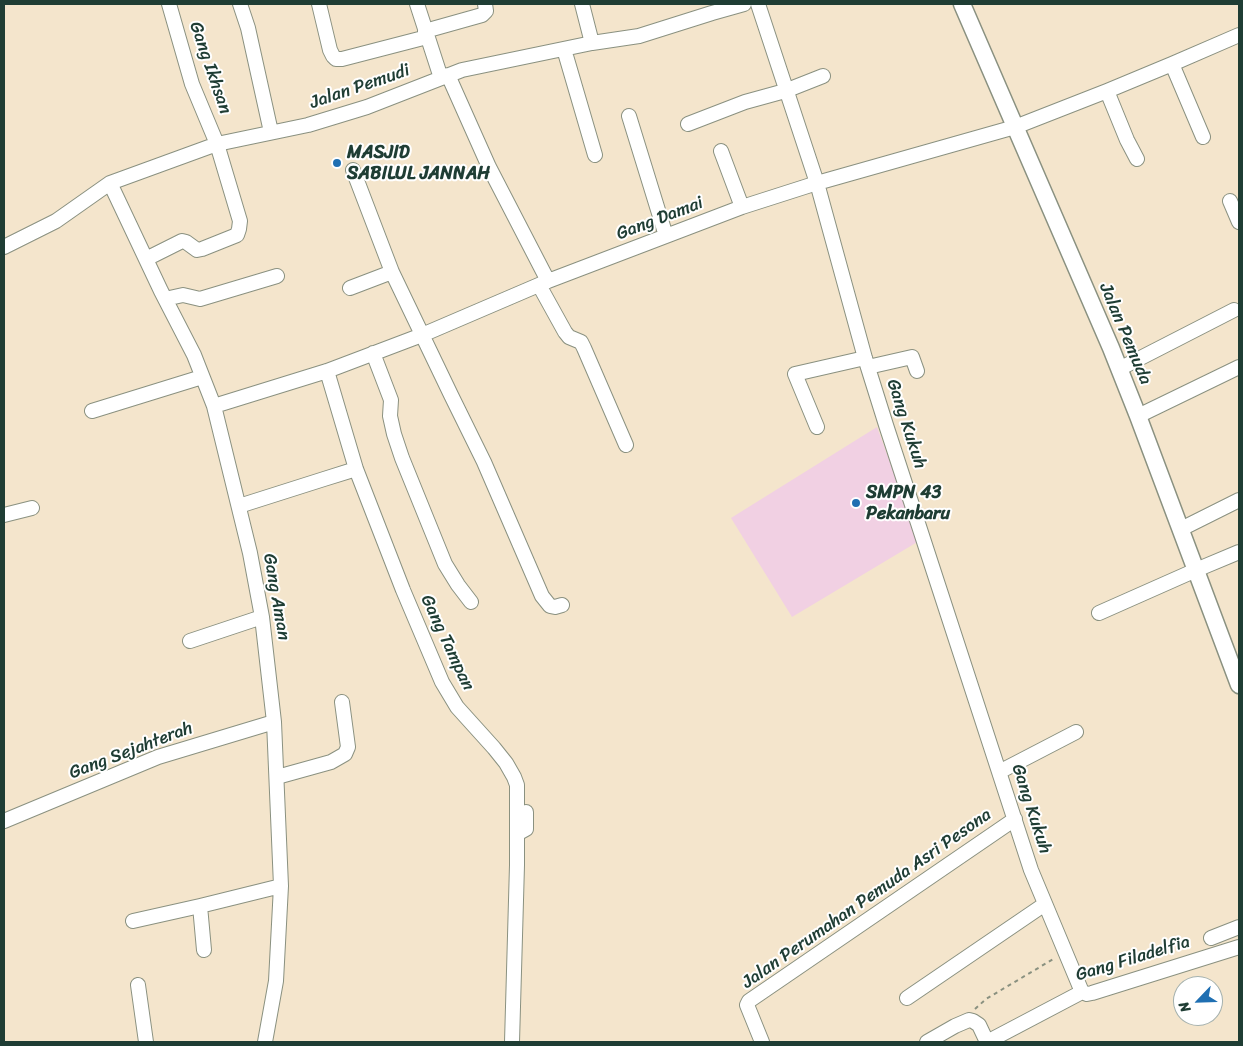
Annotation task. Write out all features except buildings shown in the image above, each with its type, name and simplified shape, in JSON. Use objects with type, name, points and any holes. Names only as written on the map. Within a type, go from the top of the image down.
[{"type":"main road","name":"Jalan Pemuda","points":[[962,4],[1119,369],[1239,684]]},
{"type":"street","name":"Gang Ikhsan","points":[[146,259],[182,241],[196,250],[237,235],[240,229],[240,221],[217,144],[192,84],[169,4]]},
{"type":"street","points":[[240,4],[248,28],[271,132]]},
{"type":"street","points":[[319,4],[330,50],[336,59],[342,59],[426,34],[482,15],[486,11],[485,4]]},
{"type":"street","points":[[417,4],[426,34],[544,283],[565,332],[569,337],[580,342],[584,348],[626,446]]},
{"type":"street","points":[[582,4],[592,43]]},
{"type":"street","name":"Jalan Pemudi","points":[[4,247],[56,220],[110,183],[217,144],[308,125],[367,107],[462,70],[592,43],[639,36],[711,8],[744,4]]},
{"type":"street","name":"Gang Kukuh","points":[[758,4],[817,183],[867,362],[1031,870],[1082,992]]},
{"type":"street","name":"Gang Damai","points":[[214,406],[326,371],[422,335],[544,283],[742,207],[817,183],[1015,127],[1238,39]]},
{"type":"street","points":[[564,49],[595,155]]},
{"type":"street","points":[[1172,64],[1203,137]]},
{"type":"street","points":[[688,124],[745,102],[786,91],[823,76]]},
{"type":"street","points":[[1107,91],[1127,140],[1138,159]]},
{"type":"street","points":[[629,116],[666,236]]},
{"type":"street","points":[[721,151],[742,207]]},
{"type":"street","points":[[352,170],[392,272],[484,462],[542,596],[550,606],[562,605]]},
{"type":"street","name":"Gang Aman","points":[[110,183],[194,354],[214,406],[250,553],[262,617],[274,722],[282,886],[276,980],[265,1042]]},
{"type":"street","points":[[1230,201],[1239,222]]},
{"type":"street","points":[[350,288],[392,272]]},
{"type":"street","points":[[166,299],[183,295],[200,299],[277,276]]},
{"type":"street","points":[[1119,369],[1234,310]]},
{"type":"street","points":[[373,353],[391,400],[390,416],[402,458],[445,564],[471,602]]},
{"type":"street","points":[[817,427],[795,374],[867,362],[912,357],[916,371]]},
{"type":"street","points":[[1138,416],[1239,367]]},
{"type":"street","name":"Gang Tampan","points":[[326,371],[356,469],[402,590],[442,682],[457,707],[506,763],[517,785],[512,1042]]},
{"type":"street","points":[[92,411],[202,376]]},
{"type":"street","points":[[239,506],[356,469]]},
{"type":"street","points":[[1181,529],[1239,500]]},
{"type":"street","points":[[4,515],[32,508]]},
{"type":"street","points":[[1099,613],[1239,552]]},
{"type":"street","points":[[190,641],[262,617]]},
{"type":"street","points":[[277,778],[331,762],[345,754],[348,747],[342,702]]},
{"type":"street","name":"Gang Sejahterah","points":[[4,821],[158,757],[274,722]]},
{"type":"street","points":[[1000,772],[1076,732]]},
{"type":"street","points":[[517,834],[526,829],[526,812]]},
{"type":"street","name":"Jalan Perumahan Pemuda Asri Pesona","points":[[762,1042],[747,1005],[749,1001],[1015,819]]},
{"type":"street","points":[[133,921],[282,886]]},
{"type":"street","points":[[907,998],[1045,904]]},
{"type":"street","points":[[200,906],[204,950]]},
{"type":"street","points":[[1211,938],[1239,926]]},
{"type":"street","name":"Gang Filadelfia","points":[[987,1042],[1082,992],[1092,993],[1239,947]]},
{"type":"street","points":[[138,985],[146,1042]]},
{"type":"street","points":[[927,1042],[966,1021],[973,1021],[979,1025],[987,1042]]},
{"type":"path","points":[[973,1021],[973,1012],[986,999],[1065,952]]},
{"type":"shaded area","points":[[877,427],[919,541],[792,617],[731,518]]},
{"type":"place","name":"MASJID SABILUL JANNAH","points":[[337,163]]},
{"type":"place","name":"SMPN 43 Pekanbaru","points":[[856,503]]}]
